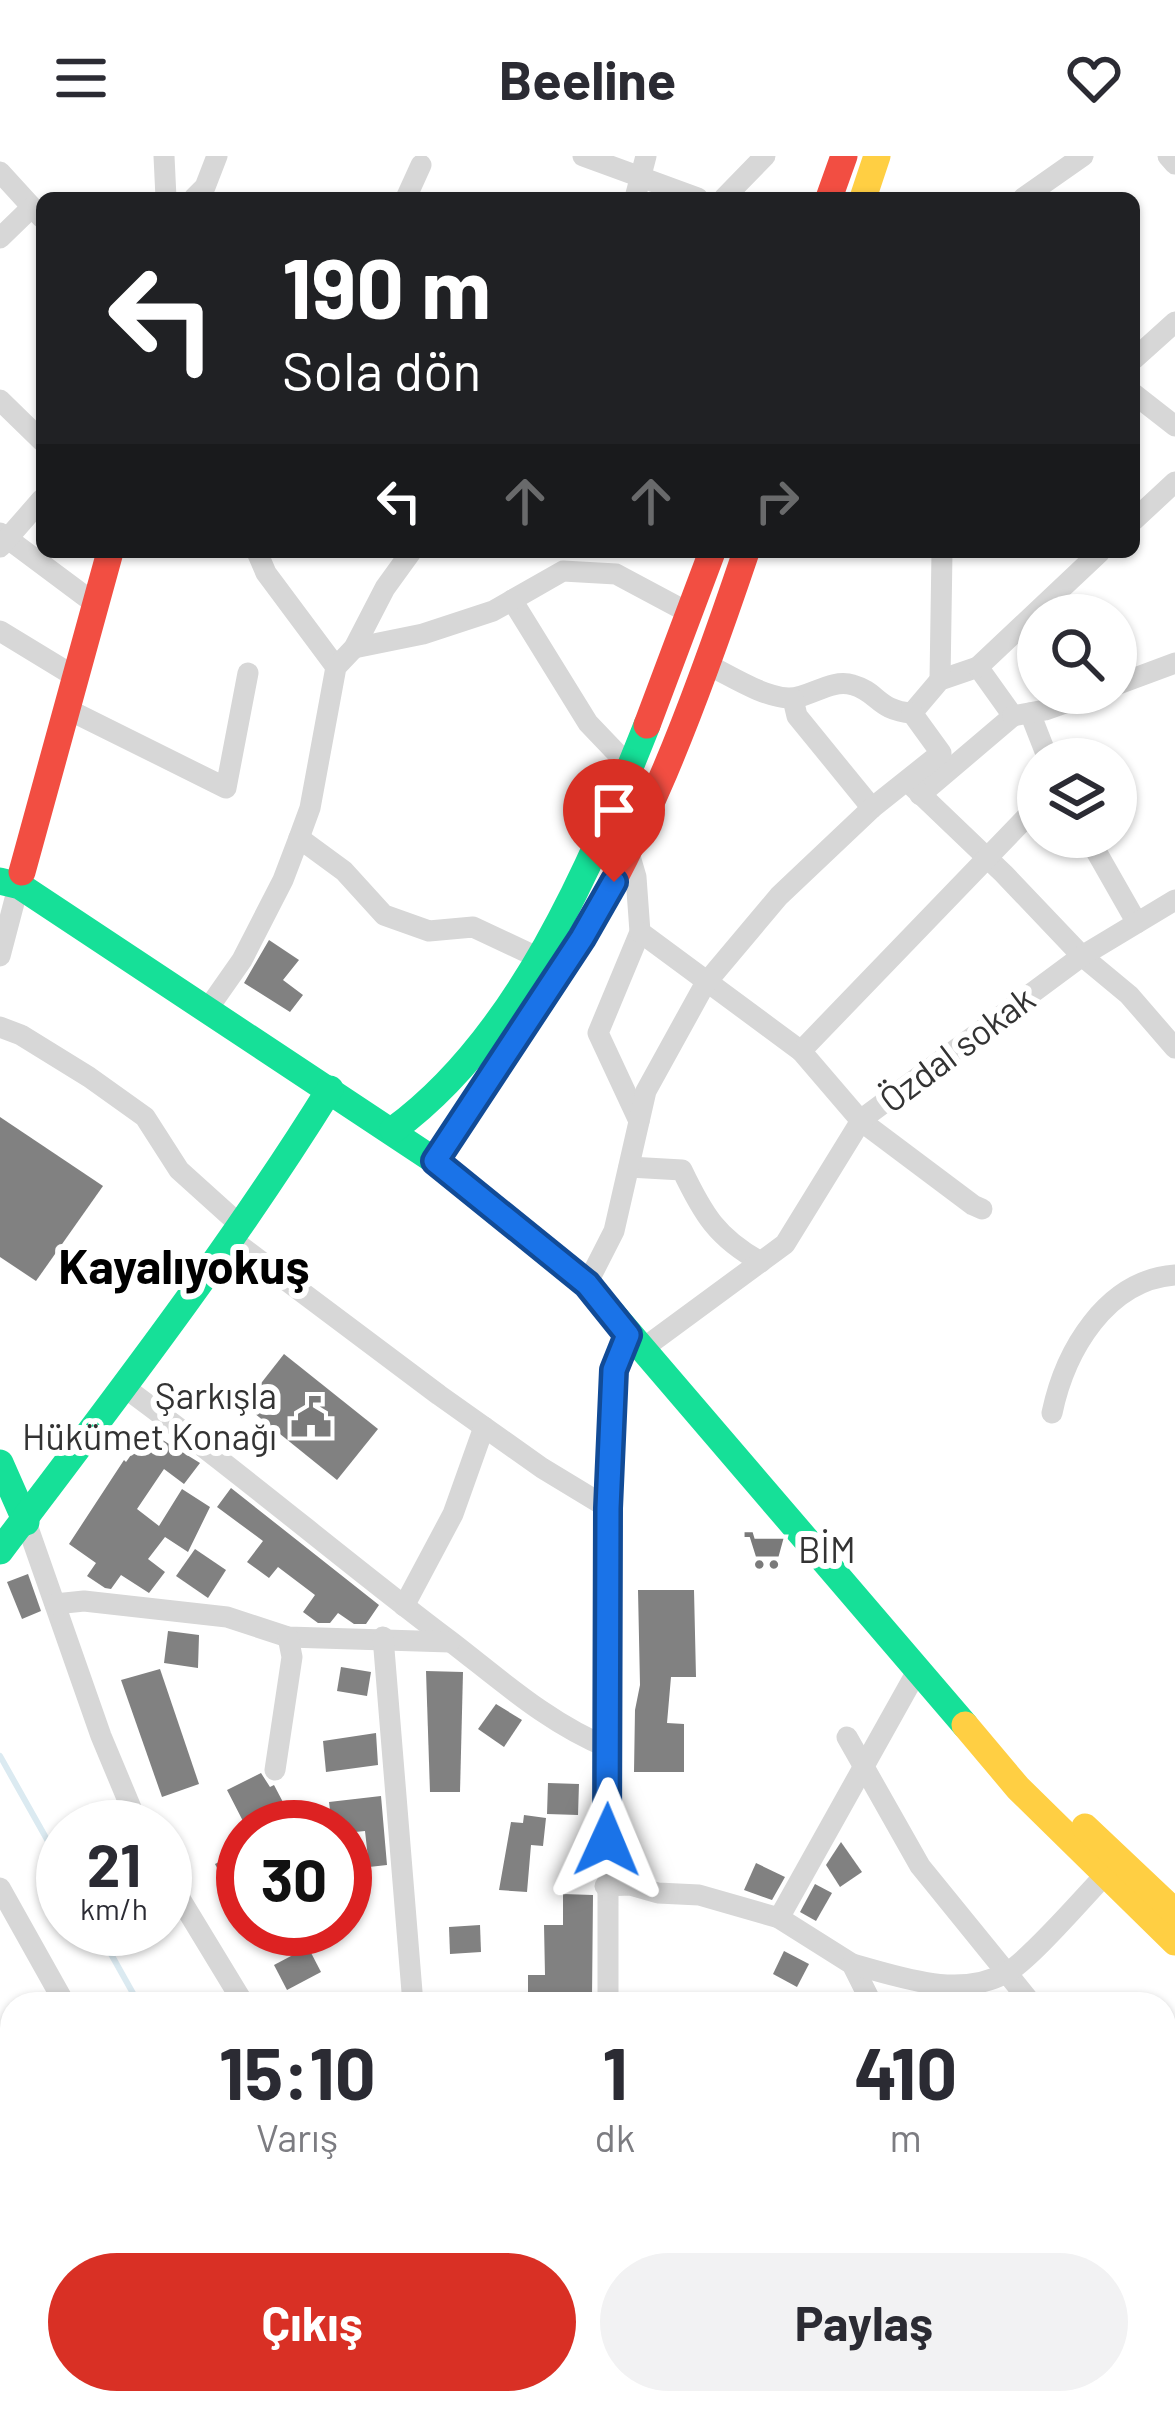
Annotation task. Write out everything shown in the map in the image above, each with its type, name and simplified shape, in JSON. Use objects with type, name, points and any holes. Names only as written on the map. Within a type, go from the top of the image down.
[{"type":"main road","points":[[831,192],[844,156]]},
{"type":"main road","points":[[865,192],[877,156]]},
{"type":"main road","points":[[108,558],[14,880],[393,1130],[587,1284],[1018,1788],[1175,1942]]},
{"type":"main road","points":[[393,1130],[466,1066],[539,958],[613,815],[710,558]]},
{"type":"main road","points":[[435,1161],[582,938],[629,853],[708,665],[744,558]]},
{"type":"main road","points":[[0,1551],[26,1522],[44,1491],[236,1232],[330,1089]]},
{"type":"main road","points":[[0,1463],[26,1522]]},
{"type":"main road","points":[[916,1673],[1175,1912]]},
{"type":"street","points":[[164,156],[166,192]]},
{"type":"street","points":[[207,192],[218,156]]},
{"type":"street","points":[[583,156],[681,192]]},
{"type":"street","points":[[730,192],[765,156]]},
{"type":"street","points":[[1032,192],[1083,156]]},
{"type":"street","points":[[1168,156],[1175,164]]},
{"type":"street","points":[[408,192],[420,159]]},
{"type":"street","points":[[0,172],[36,211]]},
{"type":"street","points":[[0,238],[36,213]]},
{"type":"street","points":[[1140,354],[1175,322]]},
{"type":"street","points":[[1140,399],[1175,425]]},
{"type":"street","points":[[0,400],[36,435]]},
{"type":"street","points":[[1140,514],[1175,482]]},
{"type":"street","points":[[36,505],[2,540],[94,602]]},
{"type":"street","points":[[260,558],[336,667]]},
{"type":"street","points":[[207,1010],[242,960],[283,880],[310,808],[336,667],[354,648],[407,558]]},
{"type":"street","points":[[940,680],[942,558]]},
{"type":"street","points":[[912,713],[940,680],[978,667],[1094,558]]},
{"type":"street","points":[[354,648],[423,634],[493,611],[563,572],[616,574],[689,613]]},
{"type":"street","points":[[512,601],[588,723],[631,767]]},
{"type":"street","points":[[0,631],[74,676]]},
{"type":"street","points":[[1137,677],[1175,663]]},
{"type":"street","points":[[708,665],[763,692],[793,699],[821,686],[853,685],[892,712],[912,713]]},
{"type":"street","points":[[978,667],[1017,710]]},
{"type":"street","points":[[65,709],[226,788],[248,673]]},
{"type":"street","points":[[793,699],[797,716],[872,808]]},
{"type":"street","points":[[912,713],[941,753],[914,789]]},
{"type":"street","points":[[587,1284],[614,1231],[646,1091],[705,984],[779,896],[872,808],[914,789],[1021,714],[1035,738]]},
{"type":"street","points":[[914,789],[1082,956],[1129,995],[1175,1048]]},
{"type":"street","points":[[801,1051],[1017,825]]},
{"type":"street","points":[[298,838],[344,872],[384,915],[429,931],[473,927],[539,958]]},
{"type":"street","points":[[629,853],[636,877],[640,932],[598,1033],[639,1121]]},
{"type":"street","points":[[1100,858],[1137,923]]},
{"type":"street","points":[[0,956],[14,880]]},
{"type":"street","name":"Özdal sokak","points":[[635,1343],[785,1244],[861,1121],[1082,956],[1175,901]]},
{"type":"street","points":[[640,932],[801,1051],[861,1121],[982,1209]]},
{"type":"street","points":[[0,1027],[21,1035],[146,1118],[179,1170],[236,1232],[484,1427],[608,1508]]},
{"type":"street","points":[[628,1167],[682,1170],[705,1218],[736,1249],[761,1262]]},
{"type":"street","points":[[1052,1414],[1072,1355],[1106,1306],[1134,1283],[1175,1275]]},
{"type":"street","points":[[608,1992],[608,1508],[614,1370],[635,1343]]},
{"type":"street","points":[[124,1387],[568,1731],[609,1748]]},
{"type":"street","points":[[404,1606],[453,1514],[484,1427]]},
{"type":"street","points":[[26,1522],[128,1800]]},
{"type":"street","points":[[55,1604],[84,1601],[227,1617],[288,1637],[450,1642]]},
{"type":"street","points":[[275,1770],[292,1657],[288,1637]]},
{"type":"street","points":[[383,1637],[412,1992]]},
{"type":"street","points":[[779,1918],[916,1673]]},
{"type":"street","points":[[847,1737],[920,1866],[1023,1992]]},
{"type":"street","points":[[605,1886],[699,1895],[779,1918],[852,1964],[915,1981],[965,1986],[1008,1973],[1105,1875]]},
{"type":"street","points":[[0,1888],[58,1992]]},
{"type":"street","points":[[192,1918],[237,1992]]},
{"type":"street","points":[[852,1964],[866,1992]]},
{"type":"building","points":[[269,940],[299,960],[283,980],[303,995],[290,1012],[244,983]]},
{"type":"building","points":[[0,1117],[103,1186],[36,1281],[0,1257]]},
{"type":"building","name":"Şarkışla Hükümet Konağı","points":[[284,1354],[378,1429],[337,1480],[244,1405]]},
{"type":"building","points":[[148,1431],[200,1463],[184,1484],[164,1469],[137,1509],[159,1526],[182,1489],[210,1507],[188,1552],[165,1537],[148,1559],[165,1572],[149,1593],[121,1575],[111,1589],[105,1588],[87,1576],[96,1563],[69,1544]]},
{"type":"building","points":[[231,1488],[379,1605],[366,1624],[354,1624],[338,1613],[330,1623],[318,1623],[303,1612],[315,1595],[278,1567],[269,1578],[247,1562],[263,1541],[217,1507]]},
{"type":"building","points":[[195,1549],[226,1570],[208,1598],[176,1576]]},
{"type":"building","points":[[28,1574],[41,1611],[22,1619],[7,1582]]},
{"type":"building","points":[[638,1590],[694,1590],[696,1677],[671,1677],[667,1723],[684,1724],[684,1772],[634,1772],[640,1685]]},
{"type":"building","points":[[168,1631],[199,1635],[198,1668],[164,1663]]},
{"type":"building","points":[[341,1667],[371,1672],[367,1696],[337,1691]]},
{"type":"building","points":[[160,1669],[199,1784],[162,1797],[121,1680]]},
{"type":"building","points":[[426,1671],[463,1672],[460,1792],[430,1792]]},
{"type":"building","points":[[496,1704],[522,1720],[504,1747],[478,1729]]},
{"type":"building","points":[[376,1733],[378,1765],[326,1772],[323,1741]]},
{"type":"building","points":[[261,1773],[282,1800],[232,1800],[227,1790]]},
{"type":"building","points":[[548,1783],[579,1784],[578,1815],[547,1814]]},
{"type":"building","points":[[381,1796],[387,1865],[372,1867],[372,1800],[346,1800]]},
{"type":"building","points":[[524,1815],[546,1818],[543,1846],[531,1845],[527,1892],[499,1890],[511,1822],[523,1823]]},
{"type":"building","points":[[841,1842],[862,1872],[840,1887],[826,1865]]},
{"type":"building","points":[[756,1863],[785,1877],[772,1900],[744,1890]]},
{"type":"building","points":[[815,1884],[832,1893],[816,1921],[800,1912]]},
{"type":"building","points":[[563,1894],[593,1895],[592,1992],[528,1992],[528,1975],[545,1975],[544,1925],[563,1925]]},
{"type":"building","points":[[480,1925],[481,1952],[450,1954],[449,1927]]},
{"type":"building","points":[[784,1951],[809,1964],[797,1987],[773,1974]]},
{"type":"building","points":[[291,1956],[313,1956],[321,1972],[287,1990],[274,1965]]},
{"type":"waterway","points":[[0,1756],[36,1820]]},
{"type":"waterway","points":[[112,1956],[132,1992]]},
{"type":"traffic: fast","points":[[393,1130],[438,1092],[514,999],[575,891],[647,725]]},
{"type":"traffic: fast","points":[[0,881],[20,886],[435,1161],[554,982]]},
{"type":"traffic: fast","points":[[0,1551],[212,1266],[330,1089]]},
{"type":"traffic: fast","points":[[435,1161],[587,1284],[965,1725]]},
{"type":"traffic: fast","points":[[0,1463],[26,1522]]},
{"type":"traffic: slow","points":[[865,192],[877,156]]},
{"type":"traffic: slow","points":[[965,1725],[1018,1788],[1175,1942]]},
{"type":"traffic: slow","points":[[1085,1827],[1175,1912]]},
{"type":"traffic: jam","points":[[831,192],[844,156]]},
{"type":"traffic: jam","points":[[22,872],[108,558]]},
{"type":"traffic: jam","points":[[647,725],[710,558]]},
{"type":"traffic: jam","points":[[554,982],[640,827],[707,664],[744,558]]},
{"type":"place","name":"Şarkışla Hükümet Konağı","points":[[311,1417]]},
{"type":"place","name":"BİM","points":[[764,1550]]},
{"type":"district","name":"Kayalıyokuş","points":[[184,1267]]},
{"type":"route","points":[[607,1840],[608,1508],[614,1370],[628,1335],[587,1284],[435,1161],[614,882]]}]
